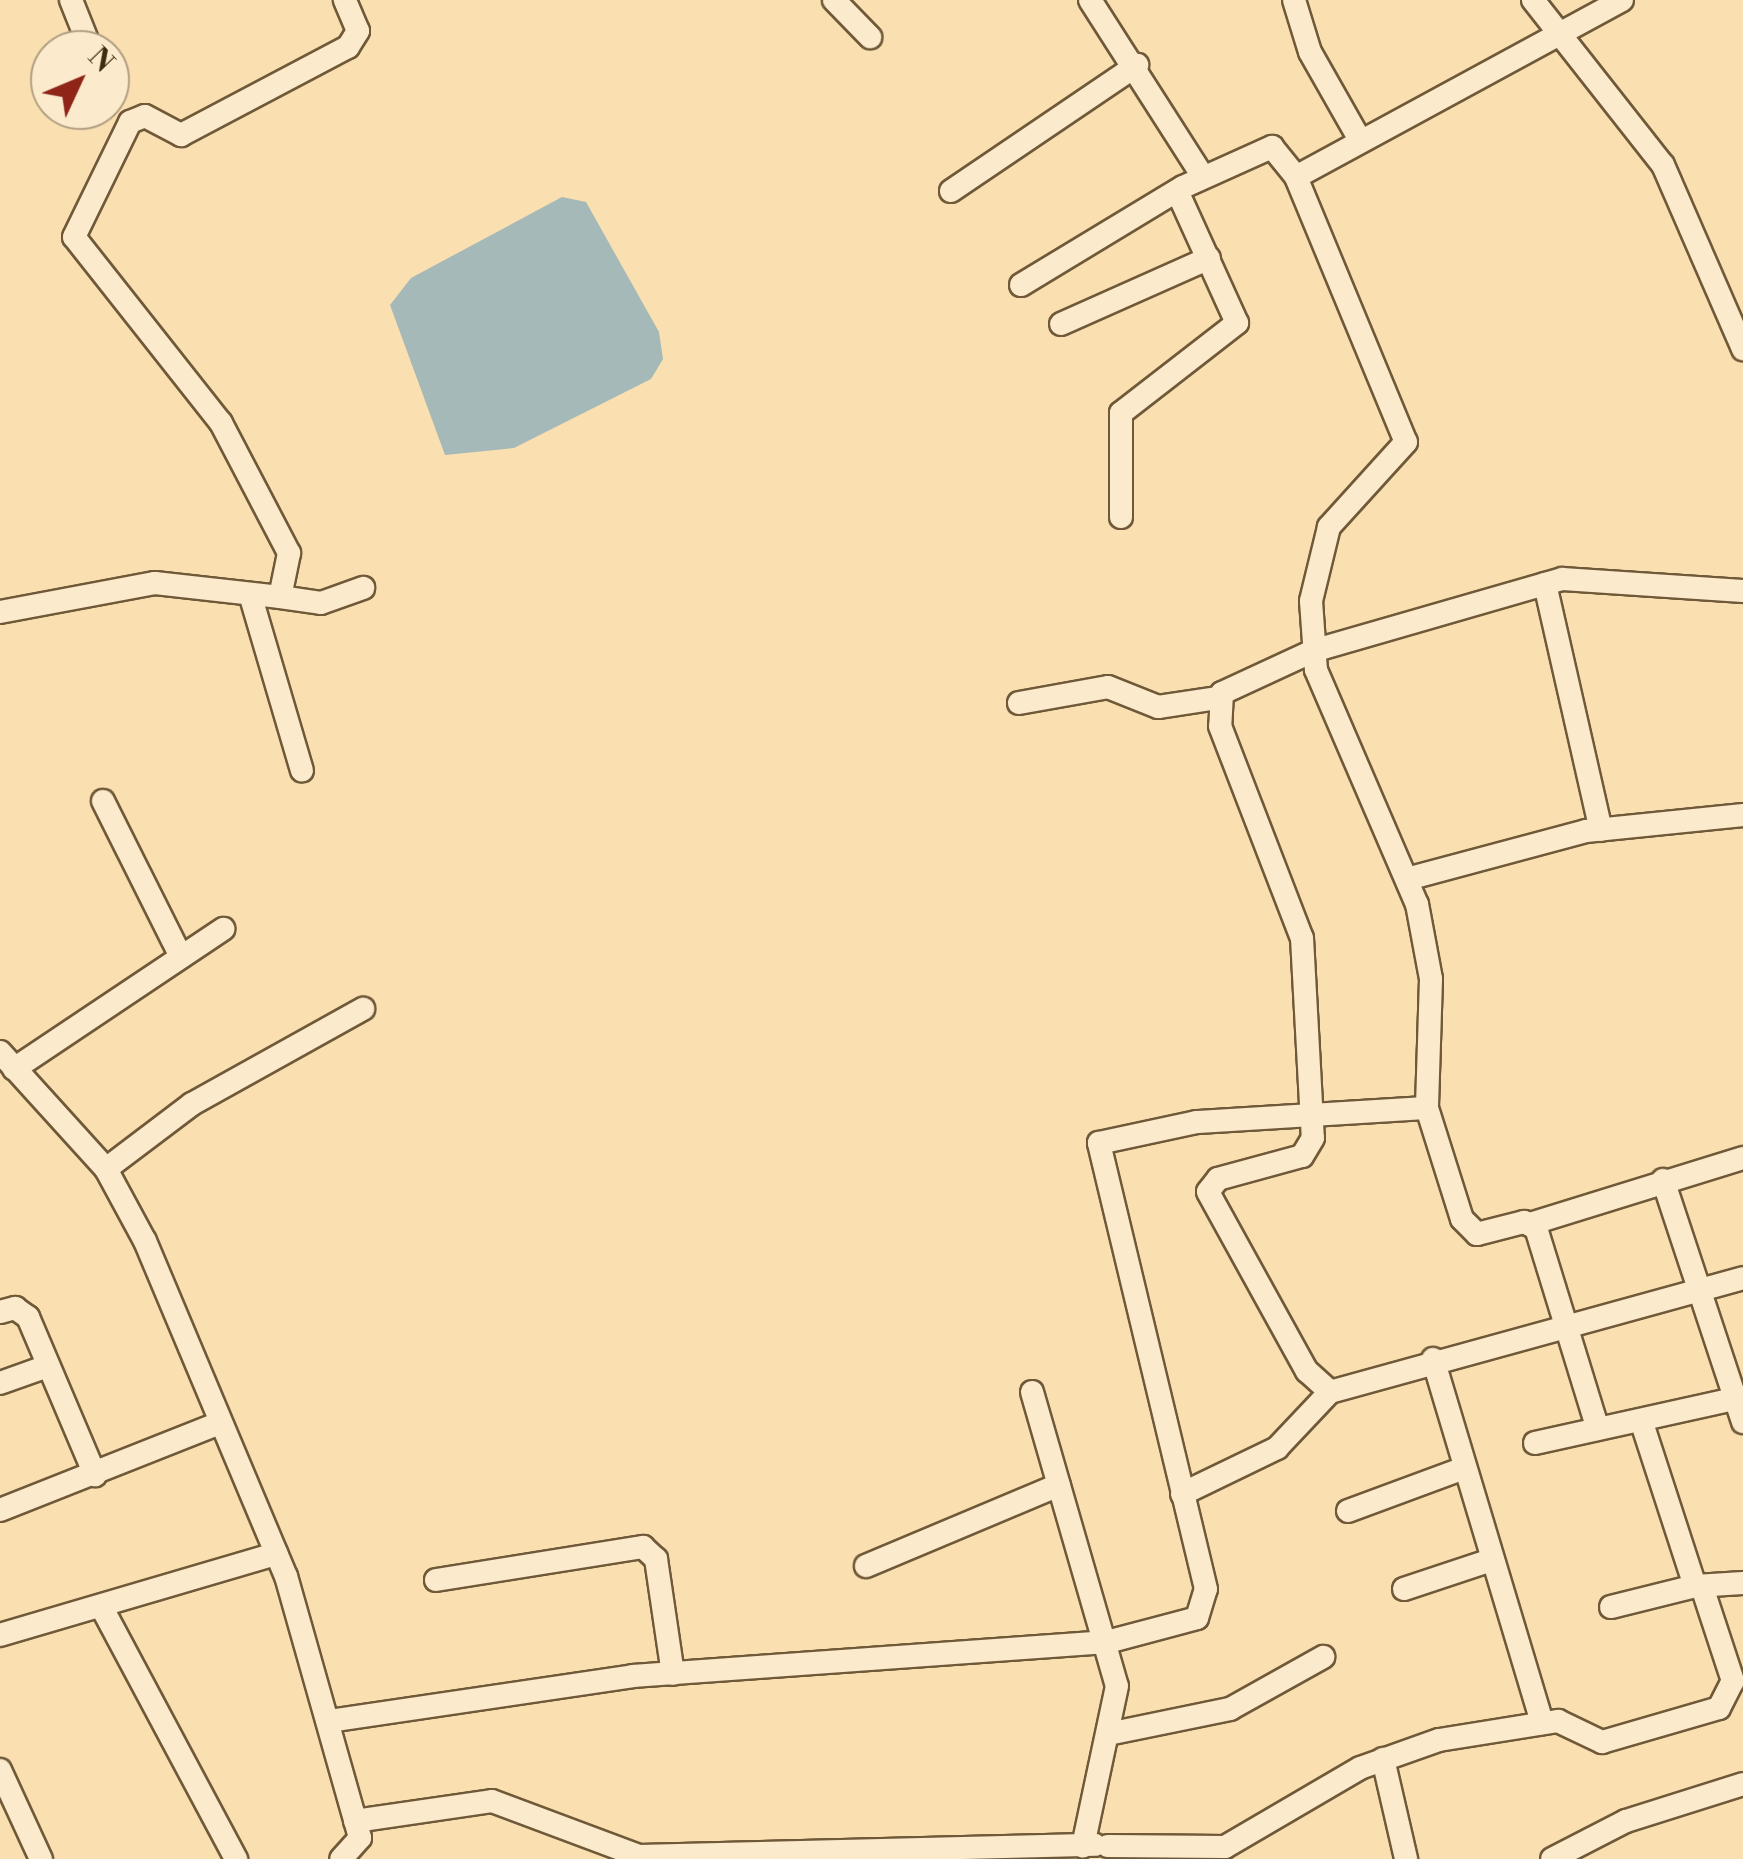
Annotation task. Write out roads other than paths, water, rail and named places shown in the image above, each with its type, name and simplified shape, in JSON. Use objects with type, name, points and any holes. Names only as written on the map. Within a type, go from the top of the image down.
[{"type":"street","points":[[71,0],[84,30]]},
{"type":"street","points":[[280,597],[289,553],[221,423],[74,237],[130,122],[145,116],[180,135],[348,46],[358,31],[346,0]]},
{"type":"street","points":[[834,0],[870,37]]},
{"type":"street","points":[[1090,0],[1136,64],[1203,177]]},
{"type":"street","points":[[1294,0],[1310,52],[1360,140]]},
{"type":"street","points":[[1534,0],[1556,36],[1663,165],[1743,349]]},
{"type":"street","points":[[1296,177],[1622,0]]},
{"type":"street","points":[[952,191],[1136,64]]},
{"type":"street","points":[[1022,285],[1177,191],[1272,147],[1296,177],[1406,442],[1329,526],[1310,600],[1313,651],[1331,716],[1407,879],[1430,979],[1426,1108],[1465,1226],[1476,1234],[1530,1224],[1743,1158]]},
{"type":"street","points":[[1121,518],[1122,413],[1234,332],[1236,313],[1177,191]]},
{"type":"street","points":[[1061,324],[1209,258]]},
{"type":"street","points":[[1019,703],[1108,687],[1158,707],[1218,698],[1313,651],[1586,575],[1743,591]]},
{"type":"street","points":[[0,612],[136,584],[321,604],[363,588]]},
{"type":"street","points":[[1545,584],[1601,830]]},
{"type":"street","points":[[250,594],[302,771]]},
{"type":"street","points":[[1218,698],[1220,726],[1298,915],[1312,1115],[1308,1152],[1218,1178],[1208,1192],[1306,1371],[1330,1392]]},
{"type":"street","points":[[103,801],[182,957]]},
{"type":"street","points":[[1407,879],[1601,830],[1743,815]]},
{"type":"street","points":[[223,929],[7,1060],[106,1170],[220,1423],[276,1554],[329,1721],[355,1821],[354,1855]]},
{"type":"street","points":[[106,1170],[192,1104],[364,1009]]},
{"type":"street","points":[[329,1721],[673,1674],[1107,1642],[1205,1609],[1182,1494],[1099,1143],[1116,1132],[1426,1108]]},
{"type":"street","points":[[1536,1443],[1641,1420],[1741,1406],[1663,1180]]},
{"type":"street","points":[[1530,1224],[1598,1429]]},
{"type":"street","points":[[1182,1494],[1277,1448],[1330,1392],[1433,1359],[1743,1278]]},
{"type":"street","points":[[0,1312],[22,1310],[95,1474]]},
{"type":"street","points":[[1433,1359],[1542,1723]]},
{"type":"street","points":[[0,1383],[48,1366]]},
{"type":"street","points":[[1032,1392],[1117,1686],[1096,1846]]},
{"type":"street","points":[[355,1821],[492,1801],[639,1856],[1224,1847],[1383,1759],[1542,1723],[1570,1725],[1602,1742],[1724,1704],[1733,1681],[1641,1420]]},
{"type":"street","points":[[0,1510],[220,1423]]},
{"type":"street","points":[[1348,1510],[1464,1468]]},
{"type":"street","points":[[866,1566],[1060,1485]]},
{"type":"street","points":[[436,1580],[644,1547],[656,1559],[673,1674]]},
{"type":"street","points":[[0,1636],[276,1554]]},
{"type":"street","points":[[1404,1589],[1491,1560]]},
{"type":"street","points":[[1611,1607],[1743,1583]]},
{"type":"street","points":[[101,1606],[236,1859]]},
{"type":"street","points":[[1108,1734],[1230,1709],[1323,1658]]},
{"type":"street","points":[[1383,1759],[1406,1859]]},
{"type":"street","points":[[0,1770],[41,1859]]},
{"type":"street","points":[[1552,1859],[1626,1821],[1743,1784]]}]
